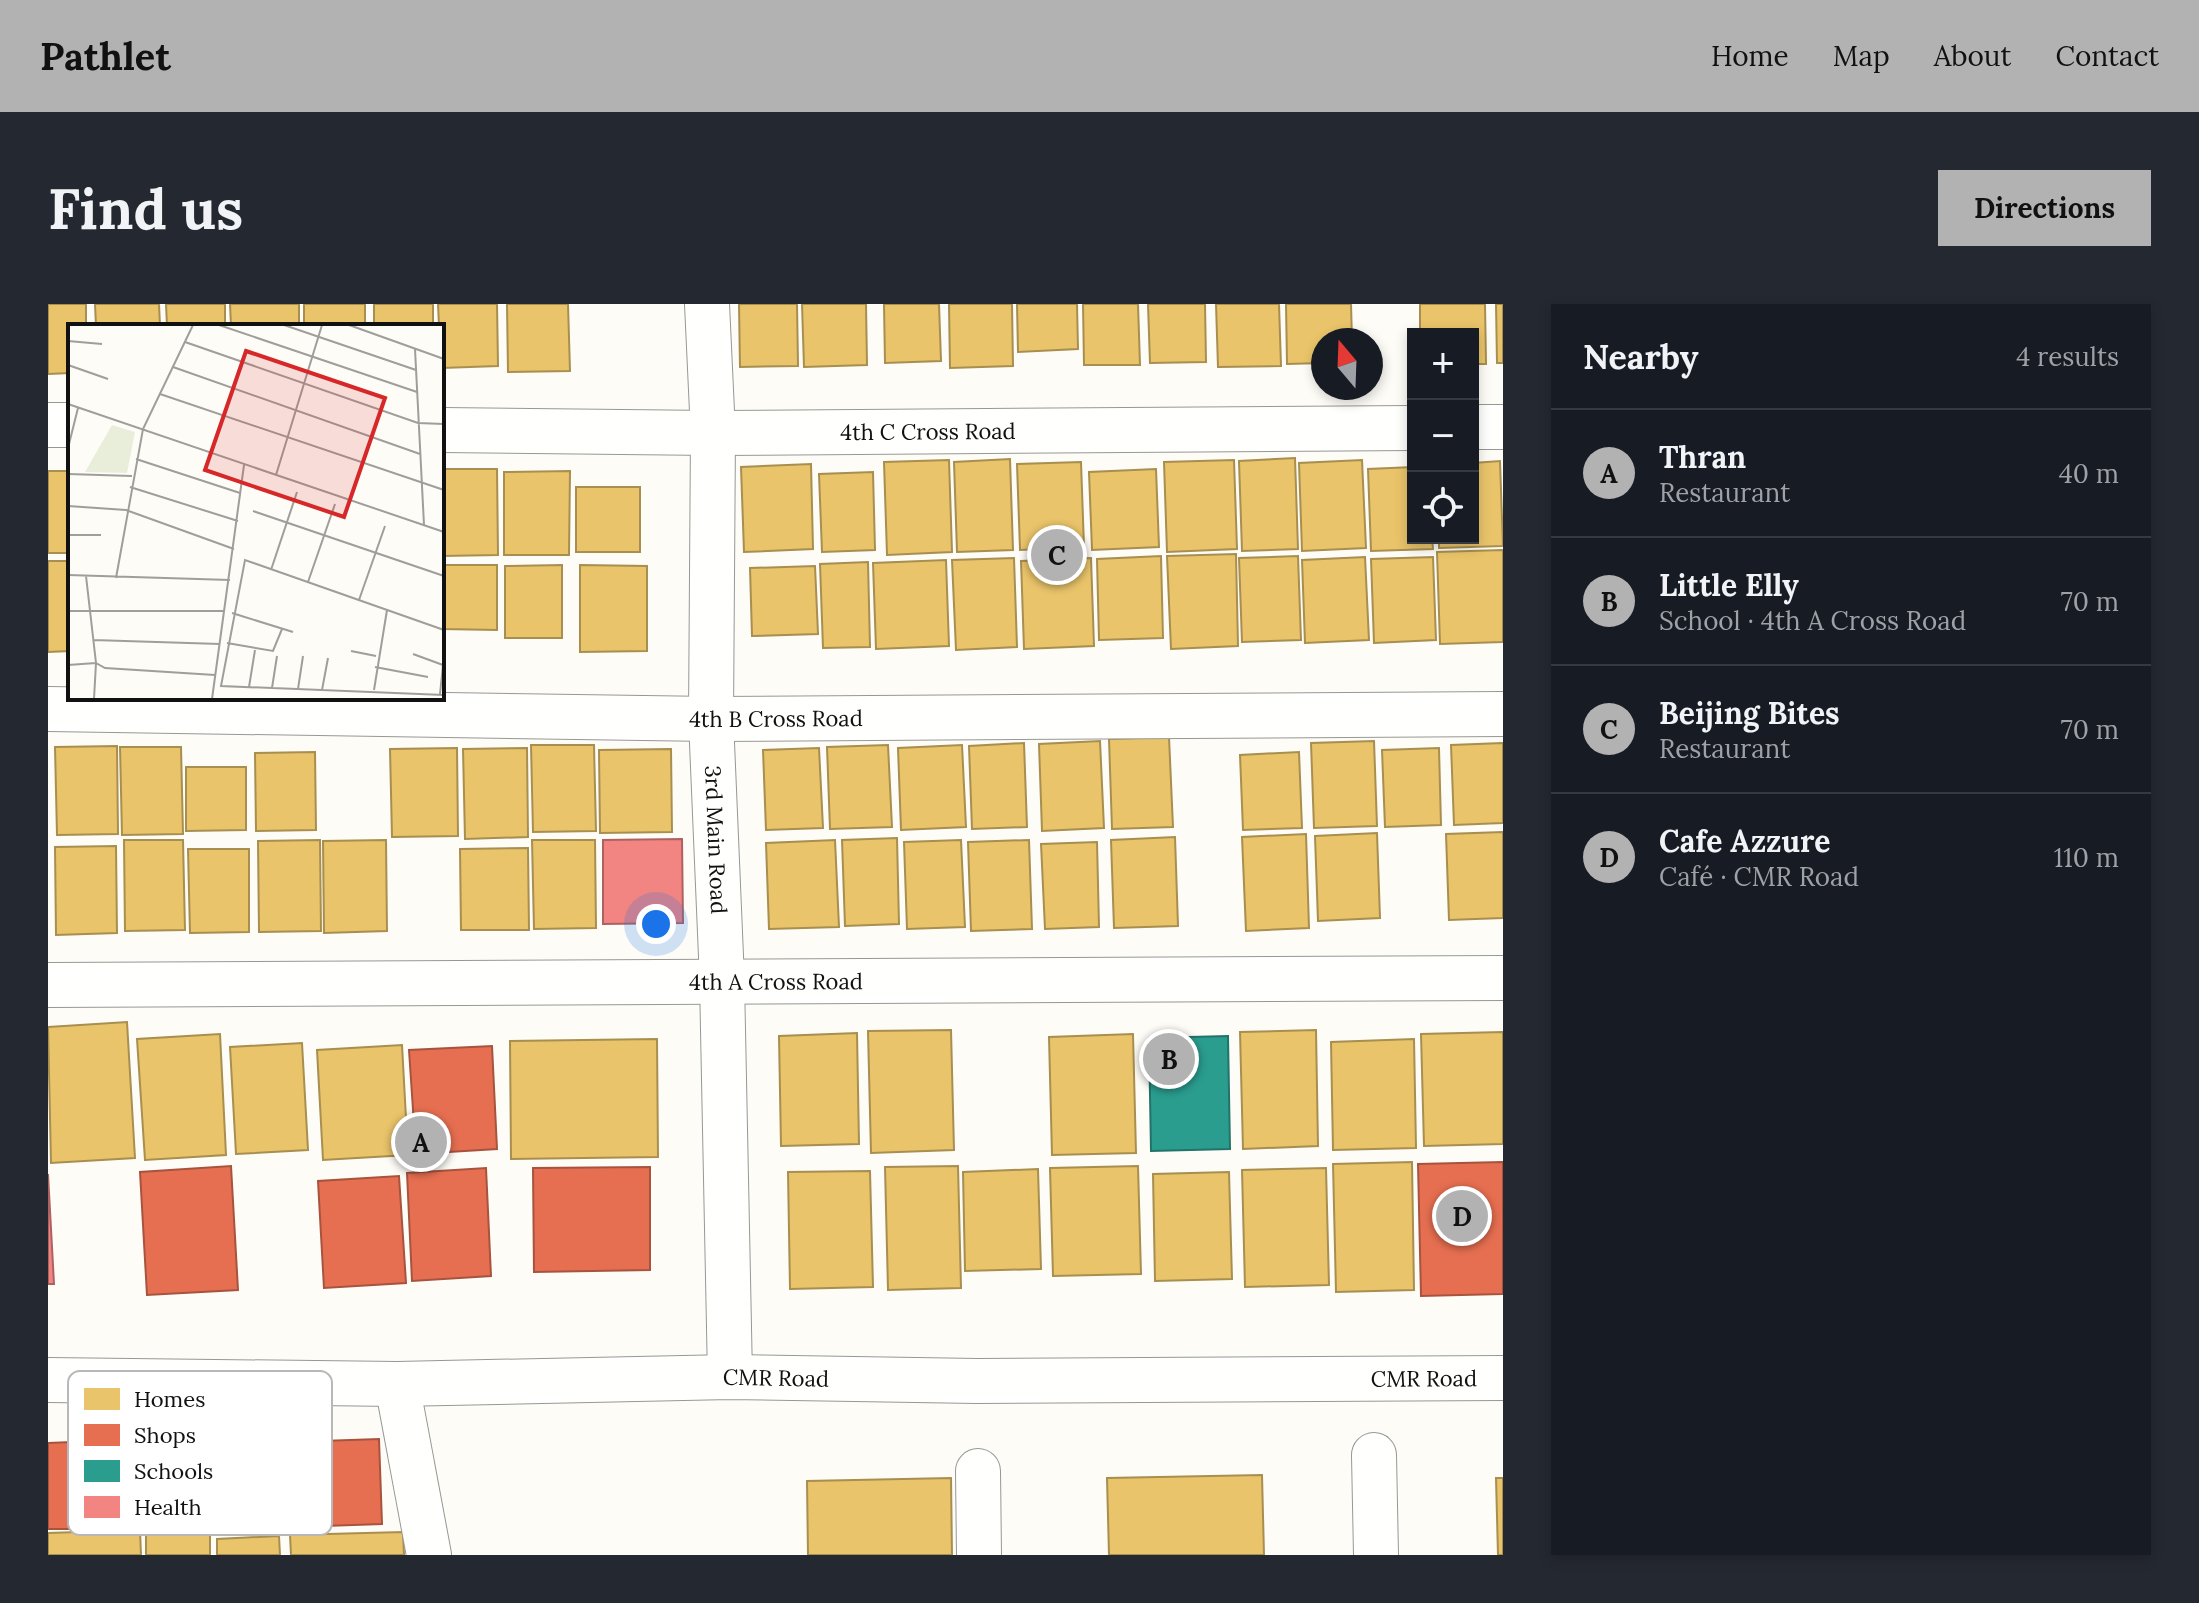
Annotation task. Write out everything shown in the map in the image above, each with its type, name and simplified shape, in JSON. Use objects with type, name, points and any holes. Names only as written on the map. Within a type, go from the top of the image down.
[{"type":"street","name":"3rd Main Road","points":[[707,304],[713,433],[711,719],[722,980],[730,1377]]},
{"type":"street","points":[[1479,427],[1503,427]]},
{"type":"street","name":"4th C Cross Road","points":[[444,430],[713,433],[1407,428]]},
{"type":"street","name":"4th B Cross Road","points":[[48,709],[711,719],[1503,714]]},
{"type":"street","name":"4th A Cross Road","points":[[48,985],[1503,978]]},
{"type":"street","name":"CMR Road","points":[[332,1383],[730,1377],[977,1381],[1503,1378]]},
{"type":"street","name":"CMR Road","points":[[48,1380],[68,1380]]},
{"type":"street","points":[[397,1384],[429,1555]]},
{"type":"street","points":[[1374,1455],[1376,1555]]},
{"type":"street","points":[[978,1471],[979,1555]]},
{"type":"building: Homes","points":[[48,304],[86,304],[86,324],[68,324],[68,373],[48,374]]},
{"type":"building: Homes","points":[[95,304],[159,304],[160,324],[96,324]]},
{"type":"building: Homes","points":[[166,304],[225,304],[225,324],[167,324]]},
{"type":"building: Homes","points":[[230,304],[299,304],[299,324],[231,324]]},
{"type":"building: Homes","points":[[304,304],[365,304],[365,324],[304,324]]},
{"type":"building: Homes","points":[[374,304],[433,304],[433,324],[374,324]]},
{"type":"building: Homes","points":[[438,304],[497,304],[498,366],[444,368],[444,324],[439,324]]},
{"type":"building: Homes","points":[[507,304],[568,304],[570,371],[508,372]]},
{"type":"building: Homes","points":[[739,304],[797,304],[798,366],[740,367]]},
{"type":"building: Homes","points":[[802,304],[866,304],[867,365],[804,367]]},
{"type":"building: Homes","points":[[884,304],[939,304],[941,361],[885,363]]},
{"type":"building: Homes","points":[[949,304],[1012,304],[1013,366],[950,368]]},
{"type":"building: Homes","points":[[1017,304],[1077,304],[1078,349],[1018,352]]},
{"type":"building: Homes","points":[[1083,304],[1138,304],[1140,365],[1084,365]]},
{"type":"building: Homes","points":[[1148,304],[1205,304],[1206,362],[1150,363]]},
{"type":"building: Homes","points":[[1216,304],[1279,304],[1281,366],[1218,367]]},
{"type":"building: Homes","points":[[1286,304],[1351,304],[1352,328],[1311,328],[1311,363],[1287,364]]},
{"type":"building: Homes","points":[[1420,304],[1485,304],[1486,364],[1479,364],[1479,328],[1420,328]]},
{"type":"building: Homes","points":[[1496,304],[1503,304],[1503,363],[1497,363]]},
{"type":"building: Homes","points":[[1295,458],[1298,549],[1242,551],[1239,461]]},
{"type":"building: Homes","points":[[1010,459],[1013,550],[957,552],[954,462]]},
{"type":"building: Homes","points":[[949,460],[952,552],[887,555],[884,462]]},
{"type":"building: Homes","points":[[1234,460],[1237,549],[1167,552],[1164,462]]},
{"type":"building: Homes","points":[[1362,460],[1366,548],[1302,551],[1299,463]]},
{"type":"building: Homes","points":[[1500,461],[1503,546],[1439,548],[1439,544],[1479,544],[1479,463]]},
{"type":"building: Homes","points":[[1081,462],[1084,547],[1020,550],[1017,464]]},
{"type":"building: Homes","points":[[811,464],[813,549],[744,552],[741,467]]},
{"type":"building: Homes","points":[[1407,467],[1407,544],[1433,544],[1433,549],[1371,551],[1368,469]]},
{"type":"building: Homes","points":[[444,469],[497,469],[498,555],[444,556]]},
{"type":"building: Homes","points":[[1156,469],[1159,547],[1092,550],[1089,472]]},
{"type":"building: Homes","points":[[48,471],[68,471],[68,553],[48,553]]},
{"type":"building: Homes","points":[[570,471],[569,555],[504,555],[504,472]]},
{"type":"building: Homes","points":[[873,472],[875,550],[822,552],[819,474]]},
{"type":"building: Homes","points":[[576,487],[640,487],[640,552],[576,552]]},
{"type":"building: Homes","points":[[1503,550],[1503,642],[1440,644],[1437,552]]},
{"type":"building: Homes","points":[[1236,554],[1238,646],[1171,649],[1167,556]]},
{"type":"building: Homes","points":[[1161,556],[1163,638],[1099,640],[1097,559]]},
{"type":"building: Homes","points":[[1298,556],[1301,640],[1242,642],[1239,558]]},
{"type":"building: Homes","points":[[1365,557],[1369,640],[1305,643],[1302,560]]},
{"type":"building: Homes","points":[[1433,557],[1436,640],[1374,643],[1371,559]]},
{"type":"building: Homes","points":[[1014,558],[1017,647],[956,650],[952,560]]},
{"type":"building: Homes","points":[[1091,558],[1094,646],[1024,649],[1021,561]]},
{"type":"building: Homes","points":[[946,560],[949,646],[876,649],[873,563]]},
{"type":"building: Homes","points":[[48,561],[68,561],[68,651],[48,652]]},
{"type":"building: Homes","points":[[868,562],[870,647],[823,648],[820,564]]},
{"type":"building: Homes","points":[[444,565],[497,565],[497,630],[444,629]]},
{"type":"building: Homes","points":[[562,565],[562,638],[505,638],[505,566]]},
{"type":"building: Homes","points":[[580,565],[647,566],[647,651],[580,652]]},
{"type":"building: Homes","points":[[815,566],[818,634],[752,636],[750,568]]},
{"type":"building: Homes","points":[[1169,737],[1173,827],[1112,829],[1109,739]]},
{"type":"building: Homes","points":[[1100,741],[1104,828],[1042,831],[1039,744]]},
{"type":"building: Homes","points":[[1374,741],[1377,826],[1314,828],[1311,743]]},
{"type":"building: Homes","points":[[1024,743],[1027,827],[972,829],[969,746]]},
{"type":"building: Homes","points":[[1503,743],[1503,823],[1454,825],[1451,745]]},
{"type":"building: Homes","points":[[531,745],[594,745],[596,831],[533,832]]},
{"type":"building: Homes","points":[[888,745],[892,827],[830,829],[827,747]]},
{"type":"building: Homes","points":[[962,745],[966,827],[901,830],[898,748]]},
{"type":"building: Homes","points":[[117,746],[118,834],[57,835],[55,747]]},
{"type":"building: Homes","points":[[120,747],[181,747],[183,834],[122,835]]},
{"type":"building: Homes","points":[[457,748],[458,836],[392,837],[390,749]]},
{"type":"building: Homes","points":[[527,748],[528,837],[465,839],[463,749]]},
{"type":"building: Homes","points":[[819,748],[823,828],[766,830],[763,750]]},
{"type":"building: Homes","points":[[1439,748],[1441,825],[1385,827],[1382,750]]},
{"type":"building: Homes","points":[[671,749],[672,832],[600,833],[599,750]]},
{"type":"building: Homes","points":[[315,752],[316,830],[256,831],[255,753]]},
{"type":"building: Homes","points":[[1299,752],[1302,828],[1243,830],[1240,755]]},
{"type":"building: Homes","points":[[186,767],[246,767],[246,830],[186,831]]},
{"type":"building: Homes","points":[[1503,832],[1503,918],[1449,920],[1446,834]]},
{"type":"building: Homes","points":[[1377,833],[1380,918],[1318,921],[1315,836]]},
{"type":"building: Homes","points":[[1306,834],[1309,928],[1246,931],[1242,837]]},
{"type":"building: Homes","points":[[1175,837],[1178,926],[1114,928],[1111,840]]},
{"type":"building: Homes","points":[[897,838],[899,924],[845,926],[842,840]]},
{"type":"building: Homes","points":[[124,840],[183,840],[185,930],[125,931]]},
{"type":"building: Homes","points":[[320,840],[321,931],[259,932],[258,841]]},
{"type":"building: Homes","points":[[386,840],[387,931],[324,933],[323,841]]},
{"type":"building: Homes","points":[[532,840],[595,840],[596,928],[534,929]]},
{"type":"building: Homes","points":[[835,840],[839,927],[769,929],[766,843]]},
{"type":"building: Homes","points":[[961,840],[965,927],[907,929],[904,842]]},
{"type":"building: Homes","points":[[1029,840],[1032,929],[971,931],[968,842]]},
{"type":"building: Homes","points":[[1097,842],[1099,927],[1045,929],[1041,844]]},
{"type":"building: Homes","points":[[116,846],[117,933],[56,935],[55,847]]},
{"type":"building: Homes","points":[[528,848],[529,930],[461,930],[460,849]]},
{"type":"building: Homes","points":[[188,849],[249,849],[249,932],[190,933]]},
{"type":"building: Homes","points":[[127,1022],[135,1158],[51,1163],[48,1027]]},
{"type":"building: Homes","points":[[951,1030],[954,1150],[871,1153],[868,1031]]},
{"type":"building: Homes","points":[[1316,1030],[1318,1146],[1243,1149],[1240,1032]]},
{"type":"building: Homes","points":[[1503,1032],[1503,1144],[1424,1146],[1421,1034]]},
{"type":"building: Homes","points":[[857,1033],[859,1144],[781,1146],[779,1036]]},
{"type":"building: Homes","points":[[220,1034],[226,1155],[145,1160],[137,1039]]},
{"type":"building: Homes","points":[[1133,1034],[1136,1153],[1052,1155],[1049,1037]]},
{"type":"building: Homes","points":[[657,1039],[658,1157],[511,1159],[510,1041]]},
{"type":"building: Homes","points":[[1414,1039],[1416,1148],[1333,1150],[1331,1042]]},
{"type":"building: Homes","points":[[302,1043],[308,1150],[236,1154],[230,1047]]},
{"type":"building: Homes","points":[[402,1045],[408,1155],[323,1160],[317,1050]]},
{"type":"building: Homes","points":[[1412,1162],[1414,1290],[1336,1292],[1333,1164]]},
{"type":"building: Homes","points":[[958,1166],[961,1288],[888,1290],[885,1167]]},
{"type":"building: Homes","points":[[1138,1166],[1141,1274],[1053,1276],[1050,1168]]},
{"type":"building: Homes","points":[[1326,1168],[1329,1285],[1245,1287],[1242,1170]]},
{"type":"building: Homes","points":[[1038,1169],[1041,1269],[965,1271],[963,1172]]},
{"type":"building: Homes","points":[[870,1171],[873,1287],[790,1289],[788,1172]]},
{"type":"building: Homes","points":[[1229,1172],[1232,1279],[1155,1281],[1153,1174]]},
{"type":"building: Homes","points":[[1262,1475],[1264,1555],[1109,1555],[1107,1478]]},
{"type":"building: Homes","points":[[951,1478],[952,1555],[808,1555],[807,1481]]},
{"type":"building: Homes","points":[[1496,1478],[1503,1478],[1503,1555],[1498,1555]]},
{"type":"building: Homes","points":[[403,1532],[404,1555],[291,1555],[290,1535]]},
{"type":"building: Homes","points":[[48,1533],[140,1535],[141,1555],[48,1555]]},
{"type":"building: Homes","points":[[146,1535],[210,1535],[210,1555],[146,1555]]},
{"type":"building: Homes","points":[[279,1536],[280,1555],[217,1555],[217,1539]]},
{"type":"building: Shops","points":[[492,1046],[497,1149],[416,1154],[409,1050]]},
{"type":"building: Shops","points":[[1503,1162],[1503,1294],[1421,1296],[1418,1164]]},
{"type":"building: Shops","points":[[231,1166],[238,1290],[147,1295],[140,1172]]},
{"type":"building: Shops","points":[[650,1167],[650,1270],[534,1272],[533,1168]]},
{"type":"building: Shops","points":[[486,1168],[491,1276],[412,1281],[407,1173]]},
{"type":"building: Shops","points":[[399,1176],[406,1283],[324,1288],[318,1181]]},
{"type":"building: Shops","points":[[379,1439],[382,1524],[332,1526],[332,1441]]},
{"type":"building: Shops","points":[[68,1442],[68,1529],[48,1529],[48,1443]]},
{"type":"building: Schools","points":[[1228,1036],[1230,1149],[1151,1151],[1149,1038]]},
{"type":"building: Health","points":[[682,839],[683,923],[603,924],[603,840]]},
{"type":"building: Health","points":[[48,1174],[54,1284],[48,1284]]},
{"type":"place","name":"Beijing Bites","points":[[1057,555]]},
{"type":"place","name":"Little Elly","points":[[1169,1059]]},
{"type":"place","name":"Thran","points":[[421,1142]]},
{"type":"place","name":"Cafe Azzure","points":[[1462,1216]]}]
